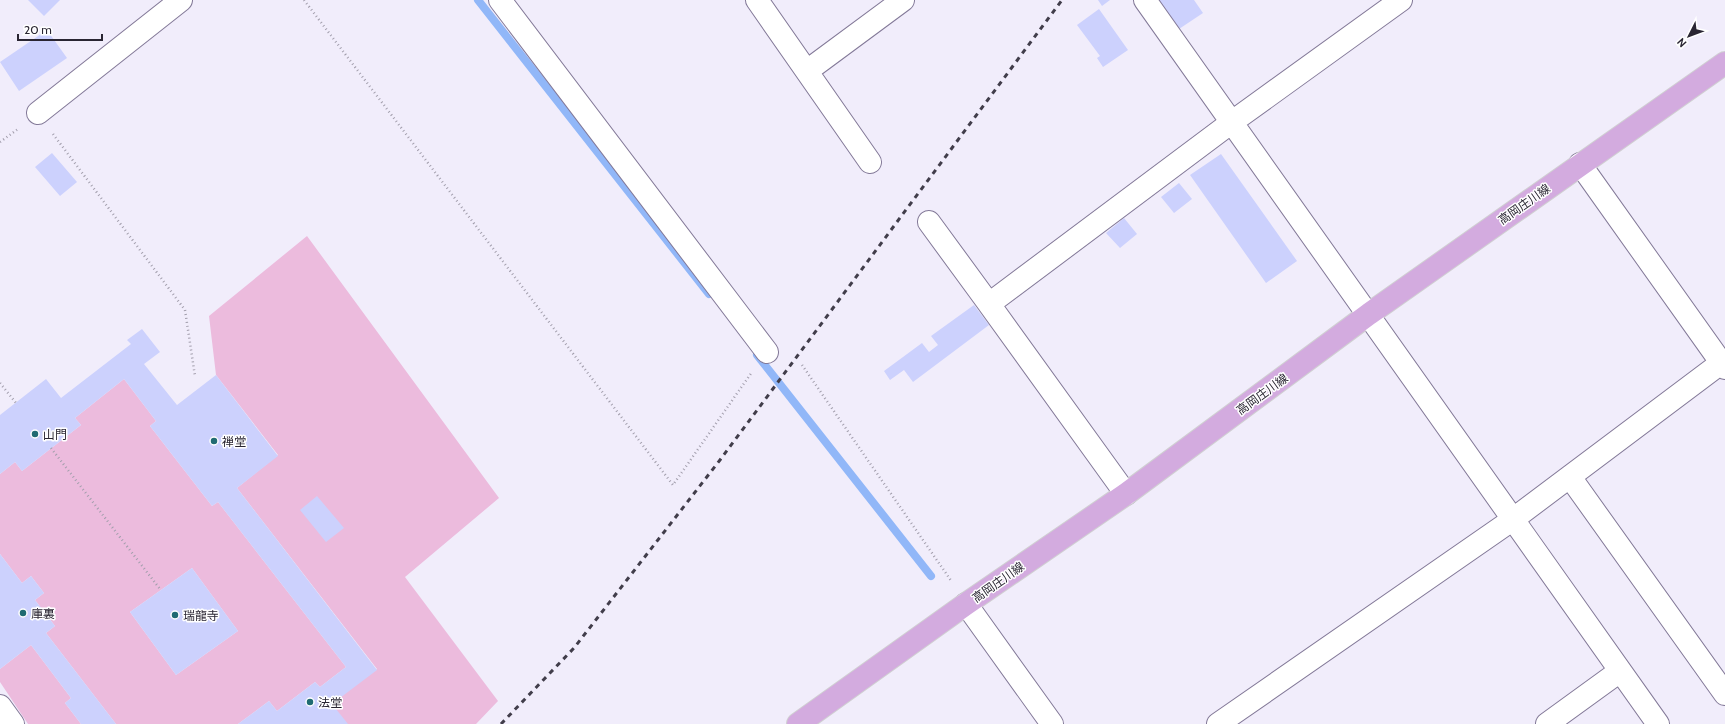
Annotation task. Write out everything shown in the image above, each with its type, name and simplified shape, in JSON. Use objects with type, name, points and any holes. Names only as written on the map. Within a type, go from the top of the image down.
[{"type":"main road","name":"高岡庄川線","points":[[798,724],[966,604],[1126,494],[1369,314],[1725,63]]},
{"type":"street","points":[[38,113],[181,0]]},
{"type":"street","points":[[500,0],[767,352]]},
{"type":"street","points":[[757,0],[870,162]]},
{"type":"street","points":[[807,71],[903,0]]},
{"type":"street","points":[[1145,0],[1369,314],[1512,520],[1658,724]]},
{"type":"street","points":[[989,304],[1232,122],[1401,0]]},
{"type":"street","points":[[1218,724],[1512,520],[1724,364],[1580,164]]},
{"type":"street","points":[[929,222],[1126,494]]},
{"type":"street","points":[[1570,477],[1725,694]]},
{"type":"street","points":[[966,604],[1052,724]]},
{"type":"street","points":[[1547,724],[1620,671]]},
{"type":"street","points":[[0,706],[13,724]]},
{"type":"path","points":[[304,0],[673,485],[767,352]]},
{"type":"path","points":[[0,142],[38,113],[186,310],[195,376]]},
{"type":"path","points":[[802,365],[966,604]]},
{"type":"path","points":[[0,383],[16,403]]},
{"type":"path","points":[[51,448],[160,589]]},
{"type":"shaded area","points":[[307,236],[499,498],[405,577],[498,701],[476,724],[303,724],[377,669],[237,488],[278,455],[216,375],[209,316]]},
{"type":"shaded area","points":[[124,379],[156,421],[150,426],[212,506],[218,502],[346,667],[320,687],[315,682],[277,711],[269,701],[238,724],[116,724],[46,633],[55,626],[35,600],[44,593],[31,576],[22,583],[0,554],[0,474],[15,462],[22,471],[81,425],[75,418]],"holes":[[[192,568],[238,631],[176,675],[130,612]]]},
{"type":"shaded area","points":[[31,645],[71,698],[65,703],[81,724],[28,724],[0,682],[0,669]]},
{"type":"building","points":[[28,0],[60,0],[44,16]]},
{"type":"building","points":[[1098,0],[1110,0],[1102,6]]},
{"type":"building","points":[[1159,0],[1194,0],[1203,13],[1179,29]]},
{"type":"building","points":[[1099,9],[1128,50],[1103,67],[1097,58],[1100,56],[1077,25]]},
{"type":"building","points":[[47,30],[67,58],[19,91],[0,62]]},
{"type":"building","points":[[52,153],[77,182],[60,196],[35,167]]},
{"type":"building","points":[[1221,154],[1297,261],[1266,283],[1190,175]]},
{"type":"building","points":[[1179,183],[1192,199],[1174,213],[1161,197]]},
{"type":"building","points":[[1124,218],[1137,234],[1120,248],[1106,233]]},
{"type":"building","points":[[974,305],[989,325],[913,382],[904,370],[890,380],[884,371],[922,343],[929,352],[938,345],[931,336]]},
{"type":"building","points":[[142,329],[160,352],[144,364],[177,405],[216,375],[278,456],[237,488],[377,670],[332,704],[348,724],[238,724],[269,701],[277,711],[315,682],[320,687],[346,667],[218,502],[212,506],[150,426],[156,421],[124,379],[75,418],[81,425],[22,471],[15,462],[0,474],[0,415],[46,379],[61,398],[131,344],[127,340]]},
{"type":"building","points":[[317,496],[344,528],[326,542],[300,510]]},
{"type":"building","points":[[0,554],[22,583],[31,576],[44,593],[35,600],[55,626],[46,633],[116,724],[81,724],[65,703],[71,698],[31,645],[0,669]]},
{"type":"building","points":[[192,568],[238,631],[176,675],[130,612]]},
{"type":"waterway","points":[[478,0],[709,294]]},
{"type":"waterway","points":[[757,355],[931,576]]},
{"type":"railway","points":[[501,724],[574,648],[720,460],[1062,0]]},
{"type":"place","name":"山門","points":[[35,434]]},
{"type":"place","name":"禅堂","points":[[214,441]]},
{"type":"place","name":"庫裏","points":[[23,613]]},
{"type":"place","name":"瑞龍寺","points":[[175,615]]},
{"type":"place","name":"法堂","points":[[310,702]]}]
